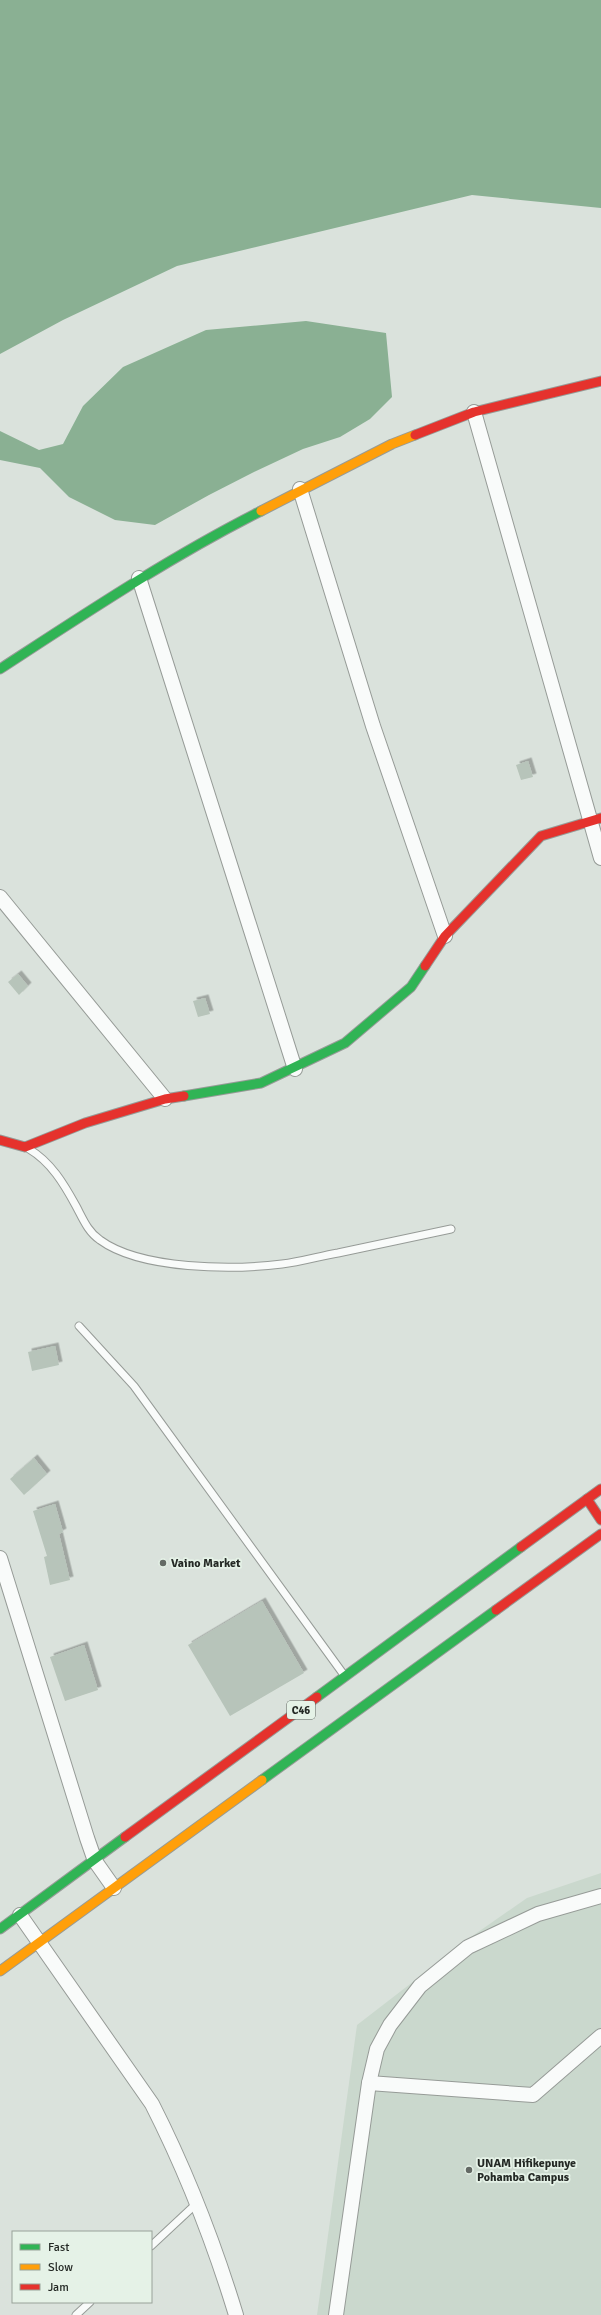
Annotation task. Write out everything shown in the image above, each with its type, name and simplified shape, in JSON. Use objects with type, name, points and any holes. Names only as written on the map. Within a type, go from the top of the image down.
[{"type":"main road","points":[[0,669],[139,578],[209,537],[300,489],[392,444],[474,412],[601,381]]},
{"type":"main road","points":[[0,1140],[25,1147],[85,1123],[165,1099],[261,1083],[295,1069],[345,1043],[411,987],[445,936],[541,836],[596,820]]},
{"type":"main road","name":"C46","points":[[0,1929],[96,1861],[601,1489]]},
{"type":"main road","points":[[588,1499],[601,1520]]},
{"type":"main road","points":[[0,1971],[601,1534]]},
{"type":"street","points":[[474,412],[596,820],[601,858]]},
{"type":"street","points":[[300,489],[373,726],[445,936]]},
{"type":"street","points":[[139,578],[295,1069]]},
{"type":"street","points":[[0,897],[165,1099]]},
{"type":"street","points":[[0,1558],[5,1586],[96,1861],[114,1888]]},
{"type":"street","points":[[336,2315],[369,2083],[376,2049],[390,2025],[420,1986],[468,1947],[538,1914],[601,1896]]},
{"type":"street","points":[[20,1915],[152,2104],[167,2134],[209,2234],[236,2315]]},
{"type":"street","points":[[369,2083],[533,2095],[601,2036]]},
{"type":"lane","points":[[25,1147],[42,1156],[63,1182],[85,1225],[98,1239],[117,1252],[143,1260],[174,1264],[223,1266],[282,1264],[451,1229]]},
{"type":"lane","points":[[79,1326],[134,1386],[346,1677]]},
{"type":"lane","points":[[152,2245],[196,2204]]},
{"type":"lane","points":[[76,2315],[89,2303]]},
{"type":"shaded area","points":[[0,0],[601,0],[601,208],[472,195],[177,266],[63,320],[0,354]]},
{"type":"shaded area","points":[[306,321],[386,333],[392,397],[370,419],[340,437],[303,449],[252,473],[155,525],[115,520],[69,497],[40,468],[0,460],[0,431],[39,450],[63,444],[83,406],[123,367],[206,330]]},
{"type":"shaded area","name":"UNAM Hifikepunye Pohamba Campus","points":[[601,1873],[601,2315],[317,2315],[357,2025],[471,1937],[527,1898]]},
{"type":"building","points":[[528,761],[533,777],[521,780],[516,765]]},
{"type":"building","points":[[18,974],[28,986],[19,995],[8,982]]},
{"type":"building","points":[[205,998],[210,1014],[198,1017],[193,1001]]},
{"type":"building","points":[[55,1346],[59,1365],[32,1371],[28,1352]]},
{"type":"building","points":[[34,1458],[47,1474],[24,1495],[10,1479]]},
{"type":"building","points":[[55,1504],[63,1532],[59,1534],[70,1580],[50,1585],[44,1557],[47,1556],[33,1511]]},
{"type":"building","points":[[262,1601],[304,1673],[230,1716],[188,1645]]},
{"type":"building","points":[[84,1645],[98,1690],[65,1701],[50,1657]]},
{"type":"traffic: fast","points":[[0,669],[161,566],[261,511]]},
{"type":"traffic: fast","points":[[184,1096],[261,1083],[345,1043],[411,987],[425,966]]},
{"type":"traffic: fast","points":[[317,1697],[521,1547]]},
{"type":"traffic: fast","points":[[262,1780],[496,1610]]},
{"type":"traffic: fast","points":[[0,1929],[125,1837]]},
{"type":"traffic: slow","points":[[261,511],[392,444],[415,435]]},
{"type":"traffic: slow","points":[[0,1971],[262,1780]]},
{"type":"traffic: jam","points":[[415,435],[474,412],[601,381]]},
{"type":"traffic: jam","points":[[425,966],[445,936],[541,836],[601,818]]},
{"type":"traffic: jam","points":[[0,1140],[25,1147],[85,1123],[165,1099],[184,1096]]},
{"type":"traffic: jam","points":[[521,1547],[601,1489]]},
{"type":"traffic: jam","points":[[587,1499],[601,1520]]},
{"type":"traffic: jam","points":[[496,1610],[601,1534]]},
{"type":"traffic: jam","points":[[125,1837],[317,1697]]},
{"type":"place","name":"Vaino Market","points":[[163,1563]]},
{"type":"place","name":"UNAM Hifikepunye Pohamba Campus","points":[[469,2170]]}]
